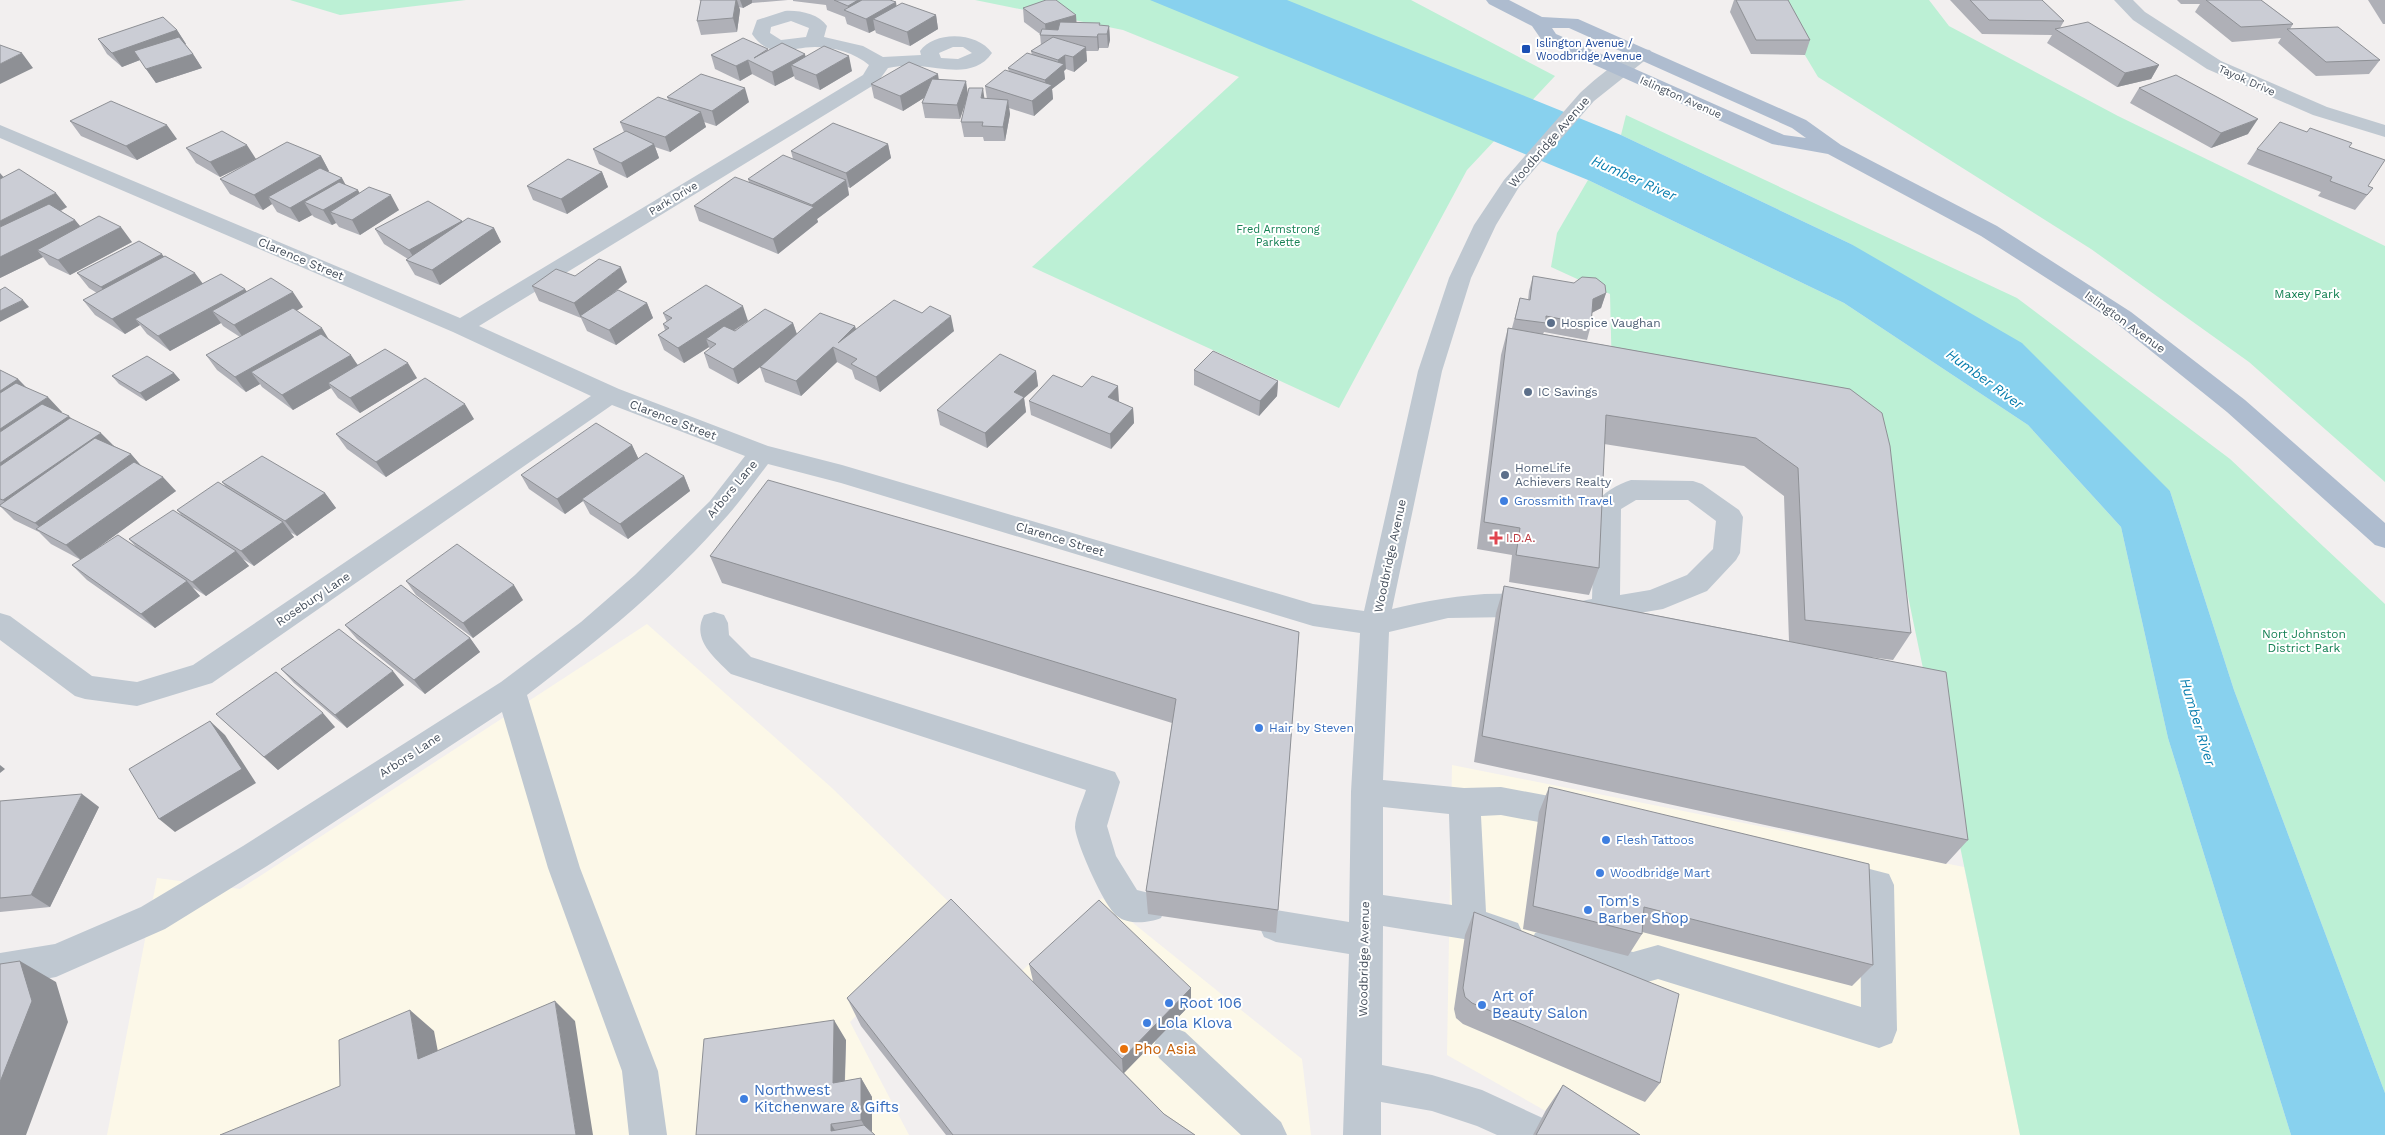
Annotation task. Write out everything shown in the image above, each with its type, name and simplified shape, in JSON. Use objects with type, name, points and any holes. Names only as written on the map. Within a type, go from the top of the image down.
[{"type":"main road","name":"Islington Avenue","points":[[1495,0],[1539,22],[1572,23],[1799,124],[1834,149],[1989,231],[2123,317],[2236,406],[2385,538]]},
{"type":"main road","name":"Islington Avenue","points":[[1539,22],[1549,38],[1779,140],[1834,149]]},
{"type":"street","name":"Tayok Drive","points":[[2123,0],[2139,16],[2214,65],[2320,111],[2385,132]]},
{"type":"street","points":[[814,41],[841,44],[866,53],[880,63],[910,60],[933,61]]},
{"type":"street","name":"Woodbridge Avenue","points":[[1362,1135],[1366,941],[1366,792],[1375,624],[1430,371],[1460,278],[1485,225],[1511,184],[1587,97],[1601,84],[1644,54]]},
{"type":"street","name":"Park Drive","points":[[461,327],[870,79],[878,70],[880,63]]},
{"type":"street","name":"Clarence Street","points":[[0,131],[461,327],[610,395],[762,453],[842,474],[1313,615],[1375,624]]},
{"type":"street","name":"Rosebury Lane","points":[[0,624],[85,687],[137,694],[202,674],[610,395]]},
{"type":"street","name":"Arbors Lane","points":[[0,970],[56,960],[153,918],[255,856],[511,691],[591,630],[644,583],[719,508],[762,453]]},
{"type":"street","points":[[1375,624],[1448,607],[1513,606],[1581,612],[1606,608],[1653,600],[1697,584],[1726,553],[1730,517],[1693,491],[1632,490],[1608,505],[1606,608]]},
{"type":"street","points":[[714,623],[714,639],[741,666],[1104,782],[1090,826],[1101,862],[1128,905],[1149,907]]},
{"type":"street","points":[[511,691],[564,868],[640,1072],[648,1135]]},
{"type":"street","points":[[1366,792],[1464,802],[1502,801],[1606,822]]},
{"type":"street","points":[[1464,802],[1470,924]]},
{"type":"street","points":[[1365,908],[1470,924],[1633,969],[1658,962],[1879,1030],[1878,885],[1810,870]]},
{"type":"street","points":[[1276,926],[1366,941]]},
{"type":"street","points":[[1172,1045],[1268,1135]]},
{"type":"street","points":[[1362,1080],[1432,1093],[1482,1109],[1534,1133]]},
{"type":"shaded area","points":[[647,624],[832,788],[958,911],[850,1022],[909,1135],[107,1135],[157,878],[240,889]]},
{"type":"shaded area","points":[[1452,765],[1964,867],[2020,1135],[1588,1135],[1447,1055]]},
{"type":"shaded area","points":[[1102,898],[1302,1059],[1311,1135],[1182,1135],[1016,976]]},
{"type":"green space","points":[[290,0],[466,0],[340,15]]},
{"type":"green space","name":"Fred Armstrong Parkette","points":[[975,0],[1411,0],[1555,76],[1467,170],[1339,408],[1032,267],[1239,77],[1123,30]]},
{"type":"green space","name":"Maxey Park","points":[[1772,0],[1929,0],[1949,26],[2118,116],[2385,246],[2385,482],[2249,362],[2091,249],[1818,77]]},
{"type":"green space","name":"Nort Johnston District Park","points":[[1626,115],[2017,298],[2230,459],[2385,604],[2385,1093],[2234,690],[2170,491],[1851,244],[1621,135]]},
{"type":"green space","points":[[1588,180],[1844,303],[2028,425],[2121,527],[2168,738],[2291,1135],[2020,1135],[1888,500],[1612,376],[1610,294],[1551,267],[1557,233]]},
{"type":"water","name":"Humber River","points":[[1150,0],[1287,0],[1621,135],[1851,244],[2022,343],[2170,491],[2234,690],[2385,1093],[2385,1135],[2291,1135],[2168,738],[2121,527],[2028,425],[1844,303],[1588,180]]},
{"type":"building","points":[[701,0],[736,0],[733,18],[697,21]]},
{"type":"building","points":[[834,0],[858,0],[848,6]]},
{"type":"building","points":[[862,0],[890,0],[896,2],[866,19],[844,10]]},
{"type":"building","points":[[1046,0],[1056,0],[1076,15],[1045,24],[1023,8]]},
{"type":"building","points":[[1736,0],[1788,0],[1810,40],[1756,40]]},
{"type":"building","points":[[1970,0],[2042,0],[2064,21],[1989,20]]},
{"type":"building","points":[[2206,0],[2261,0],[2293,24],[2241,27]]},
{"type":"building","points":[[902,3],[936,15],[907,32],[873,19]]},
{"type":"building","points":[[163,17],[177,30],[112,53],[98,39]]},
{"type":"building","points":[[1060,22],[1100,23],[1099,25],[1109,26],[1107,34],[1098,34],[1097,37],[1040,35],[1042,29],[1058,30]]},
{"type":"building","points":[[2088,22],[2159,65],[2125,73],[2055,29]]},
{"type":"building","points":[[2338,27],[2380,60],[2326,62],[2287,29]]},
{"type":"building","points":[[179,37],[193,54],[146,69],[134,51]]},
{"type":"building","points":[[1053,37],[1086,47],[1073,57],[1065,55],[1058,60],[1031,51]]},
{"type":"building","points":[[743,38],[768,49],[754,58],[782,43],[805,54],[772,72],[748,60],[736,66],[711,55]]},
{"type":"building","points":[[0,45],[22,53],[0,64]]},
{"type":"building","points":[[824,46],[849,56],[816,75],[791,65]]},
{"type":"building","points":[[1027,53],[1064,64],[1045,80],[1008,68]]},
{"type":"building","points":[[909,62],[938,74],[900,96],[871,84]]},
{"type":"building","points":[[1005,70],[1052,85],[1032,101],[985,86]]},
{"type":"building","points":[[701,74],[745,88],[712,111],[667,97]]},
{"type":"building","points":[[2176,75],[2258,119],[2221,133],[2139,88]]},
{"type":"building","points":[[932,79],[966,81],[957,105],[922,103]]},
{"type":"building","points":[[969,88],[983,88],[981,98],[1008,100],[1003,127],[982,126],[983,122],[961,122]]},
{"type":"building","points":[[658,97],[701,112],[665,137],[620,122]]},
{"type":"building","points":[[111,101],[167,125],[126,146],[70,121]]},
{"type":"building","points":[[2280,122],[2307,132],[2310,128],[2352,143],[2349,147],[2385,160],[2368,186],[2373,188],[2367,195],[2330,181],[2332,177],[2257,149]]},
{"type":"building","points":[[833,123],[888,144],[846,173],[791,151]]},
{"type":"building","points":[[222,131],[247,145],[210,162],[186,148]]},
{"type":"building","points":[[626,131],[654,144],[621,163],[593,149]]},
{"type":"building","points":[[287,142],[321,156],[254,195],[220,179]]},
{"type":"building","points":[[783,155],[846,180],[812,205],[748,179]]},
{"type":"building","points":[[568,159],[602,172],[561,199],[527,186]]},
{"type":"building","points":[[320,168],[342,178],[290,208],[268,197]]},
{"type":"building","points":[[19,169],[56,193],[0,221],[0,179]]},
{"type":"building","points":[[735,177],[814,207],[773,239],[694,206]]},
{"type":"building","points":[[339,182],[358,190],[323,210],[304,202]]},
{"type":"building","points":[[369,187],[391,195],[352,220],[330,212]]},
{"type":"building","points":[[428,201],[462,221],[409,250],[375,229]]},
{"type":"building","points":[[49,204],[75,220],[0,257],[0,227]]},
{"type":"building","points":[[99,216],[121,227],[58,260],[37,250]]},
{"type":"building","points":[[468,218],[494,228],[432,270],[406,260]]},
{"type":"building","points":[[139,241],[162,254],[101,287],[77,273]]},
{"type":"building","points":[[165,256],[195,273],[112,319],[83,300]]},
{"type":"building","points":[[599,259],[621,267],[574,303],[532,286],[556,269],[575,276]]},
{"type":"building","points":[[221,274],[245,289],[158,336],[135,319]]},
{"type":"building","points":[[1533,276],[1574,283],[1582,277],[1596,278],[1605,285],[1606,293],[1593,299],[1591,325],[1546,316],[1546,323],[1515,319],[1520,298],[1530,300]]},
{"type":"building","points":[[271,278],[293,292],[234,325],[212,311]]},
{"type":"building","points":[[706,285],[743,306],[678,348],[658,335],[669,328],[663,324],[672,318],[663,313]]},
{"type":"building","points":[[5,287],[23,300],[0,311],[0,290]]},
{"type":"building","points":[[618,290],[647,303],[609,330],[580,316]]},
{"type":"building","points":[[894,300],[922,313],[930,306],[951,316],[876,377],[851,364],[857,359],[833,347],[796,381],[760,367],[820,313],[855,326],[838,343]]},
{"type":"building","points":[[293,308],[322,328],[235,377],[206,355]]},
{"type":"building","points":[[765,309],[793,323],[733,369],[704,353],[716,344],[706,339],[724,326],[735,331]]},
{"type":"building","points":[[1508,328],[1850,389],[1882,413],[1890,446],[1911,633],[1805,620],[1798,468],[1756,438],[1606,415],[1599,568],[1516,555],[1520,528],[1484,522]]},
{"type":"building","points":[[321,334],[351,355],[282,395],[251,372]]},
{"type":"building","points":[[385,349],[408,363],[350,398],[328,383]]},
{"type":"building","points":[[1213,351],[1278,381],[1260,401],[1194,370]]},
{"type":"building","points":[[1000,354],[1036,371],[1014,392],[1024,397],[985,433],[937,410]]},
{"type":"building","points":[[147,356],[174,373],[140,393],[112,376]]},
{"type":"building","points":[[0,370],[18,379],[0,391]]},
{"type":"building","points":[[1053,375],[1082,387],[1092,376],[1118,386],[1108,397],[1133,408],[1110,434],[1029,401]]},
{"type":"building","points":[[425,378],[465,404],[376,462],[336,434]]},
{"type":"building","points":[[16,383],[48,397],[0,429],[0,393]]},
{"type":"building","points":[[42,404],[69,416],[0,463],[0,432]]},
{"type":"building","points":[[70,418],[101,433],[3,500],[0,499],[0,466]]},
{"type":"building","points":[[596,423],[632,445],[557,499],[521,475]]},
{"type":"building","points":[[95,438],[131,454],[35,523],[0,506],[0,505]]},
{"type":"building","points":[[646,453],[684,476],[620,524],[582,499]]},
{"type":"building","points":[[262,456],[325,493],[285,521],[222,482]]},
{"type":"building","points":[[134,462],[163,477],[66,545],[36,529]]},
{"type":"building","points":[[768,480],[1299,632],[1278,910],[1146,891],[1176,699],[710,556]]},
{"type":"building","points":[[218,482],[283,522],[241,551],[177,510]]},
{"type":"building","points":[[173,510],[236,551],[192,582],[129,539]]},
{"type":"building","points":[[118,535],[187,581],[141,614],[72,565]]},
{"type":"building","points":[[457,544],[514,585],[463,623],[406,581]]},
{"type":"building","points":[[401,585],[470,638],[414,680],[345,625]]},
{"type":"building","points":[[1504,586],[1946,672],[1968,840],[1482,736]]},
{"type":"building","points":[[339,629],[393,671],[335,715],[281,669]]},
{"type":"building","points":[[276,672],[323,713],[264,757],[216,714]]},
{"type":"building","points":[[210,721],[242,769],[159,819],[129,769]]},
{"type":"building","points":[[1549,787],[1869,864],[1873,965],[1644,907],[1642,934],[1533,906]]},
{"type":"building","points":[[82,794],[31,895],[0,898],[0,801]]},
{"type":"building","points":[[951,899],[1164,1114],[1195,1135],[953,1135],[847,998]]},
{"type":"building","points":[[1099,900],[1191,988],[1122,1059],[1029,964]]},
{"type":"building","points":[[1474,912],[1679,994],[1660,1083],[1472,1003],[1465,997],[1463,988]]},
{"type":"building","points":[[20,961],[32,1001],[0,1082],[0,964]]},
{"type":"building","points":[[555,1001],[576,1135],[220,1135],[340,1086],[339,1040],[410,1010],[418,1059]]},
{"type":"building","points":[[834,1020],[833,1083],[861,1078],[861,1120],[831,1124],[831,1131],[864,1125],[875,1135],[696,1135],[704,1039]]},
{"type":"building","points":[[1563,1085],[1640,1135],[1536,1135]]},
{"type":"place","name":"Islington Avenue / Woodbridge Avenue","points":[[1526,49]]},
{"type":"place","name":"Hospice Vaughan","points":[[1551,323]]},
{"type":"place","name":"IC Savings","points":[[1528,392]]},
{"type":"place","name":"HomeLife Achievers Realty","points":[[1505,475]]},
{"type":"place","name":"Grossmith Travel","points":[[1504,501]]},
{"type":"place","name":"I.D.A.","points":[[1496,538]]},
{"type":"place","name":"Hair by Steven","points":[[1259,728]]},
{"type":"place","name":"Flesh Tattoos","points":[[1606,840]]},
{"type":"place","name":"Woodbridge Mart","points":[[1600,873]]},
{"type":"place","name":"Tom's Barber Shop","points":[[1588,910]]},
{"type":"place","name":"Root 106","points":[[1169,1003]]},
{"type":"place","name":"Art of Beauty Salon","points":[[1482,1005]]},
{"type":"place","name":"Lola Klova","points":[[1147,1023]]},
{"type":"place","name":"Pho Asia","points":[[1124,1049]]},
{"type":"place","name":"Northwest Kitchenware & Gifts","points":[[744,1099]]}]
